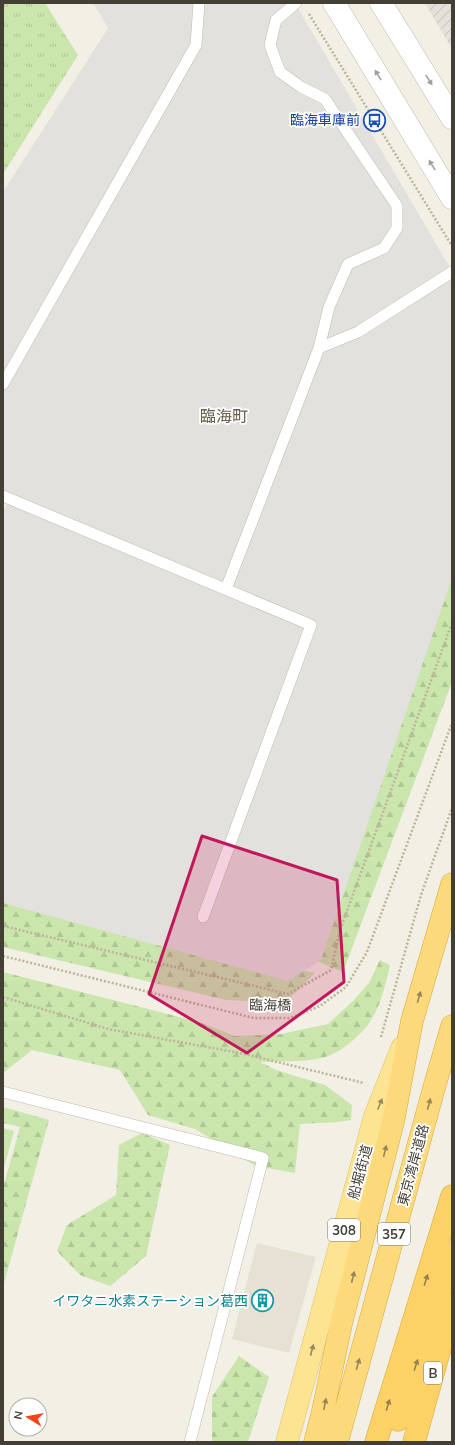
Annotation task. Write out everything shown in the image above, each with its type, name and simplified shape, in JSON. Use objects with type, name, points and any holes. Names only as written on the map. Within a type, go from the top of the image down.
[{"type":"highway","points":[[315,1442],[341,1324],[393,1122],[412,1021],[452,884]]},
{"type":"highway","name":"東京湾岸道路","points":[[337,1442],[452,1026]]},
{"type":"highway","points":[[376,1442],[452,1196]]},
{"type":"highway","points":[[390,1442],[452,1253]]},
{"type":"highway","name":"B","points":[[414,1442],[452,1305]]},
{"type":"main road","name":"船堀街道","points":[[287,1442],[375,1116],[412,1021]]},
{"type":"street","points":[[334,3],[452,198]]},
{"type":"street","points":[[381,3],[452,118]]},
{"type":"lane","points":[[3,384],[196,45],[199,3]]},
{"type":"lane","points":[[226,589],[320,348],[329,307],[348,264],[384,248],[397,228],[397,206],[325,100],[301,87],[280,72],[270,45],[276,20],[296,3]]},
{"type":"lane","points":[[320,348],[358,332],[452,272]]},
{"type":"lane","points":[[3,496],[311,625],[203,918]]},
{"type":"lane","points":[[3,1092],[263,1158],[190,1442]]},
{"type":"path","points":[[306,10],[452,246]]},
{"type":"path","points":[[3,926],[288,994],[332,970],[340,930],[452,623]]},
{"type":"path","name":"臨海橋","points":[[3,956],[254,1018],[290,1018],[320,1006],[346,987],[367,952],[452,723]]},
{"type":"path","points":[[3,997],[108,1029],[240,1053],[367,1084]]},
{"type":"highlighted area","points":[[202,836],[337,880],[344,982],[247,1053],[149,994]]},
{"type":"shaded area","points":[[93,3],[295,3],[452,271],[452,578],[321,960],[288,981],[3,903],[3,512],[7,505],[3,503],[3,192],[108,28]]},
{"type":"shaded area","points":[[425,3],[452,3],[452,49],[426,5]]},
{"type":"shaded area","points":[[257,1243],[316,1257],[289,1353],[232,1339]]},
{"type":"green space","points":[[3,3],[45,3],[78,55],[3,174]]},
{"type":"green space","points":[[452,519],[452,682],[343,972],[290,950]]},
{"type":"green space","points":[[3,893],[315,973],[285,1003],[226,1000],[3,947]]},
{"type":"green space","points":[[380,960],[390,965],[383,994],[375,1014],[364,1030],[354,1039],[343,1048],[326,1057],[307,1060],[260,1062],[276,1070],[325,1085],[352,1105],[351,1120],[300,1124],[295,1173],[255,1166],[195,1129],[148,1115],[120,1070],[32,1050],[3,1073],[3,972],[199,1022],[235,1036],[281,1034],[328,1024],[353,1001],[369,983]]},
{"type":"green space","points":[[3,1107],[49,1120],[3,1287],[3,1188],[20,1127],[3,1123]]},
{"type":"green space","points":[[3,1128],[14,1131],[3,1172]]},
{"type":"green space","points":[[142,1133],[170,1145],[146,1256],[110,1286],[80,1275],[57,1251],[67,1225],[116,1195],[119,1145]]},
{"type":"green space","points":[[239,1356],[269,1377],[248,1442],[212,1442],[212,1397]]},
{"type":"place","name":"臨海車庫前","points":[[375,120]]},
{"type":"place","name":"イワタニ水素ステーション葛西","points":[[263,1301]]},
{"type":"district","name":"臨海町","points":[[224,416]]}]
